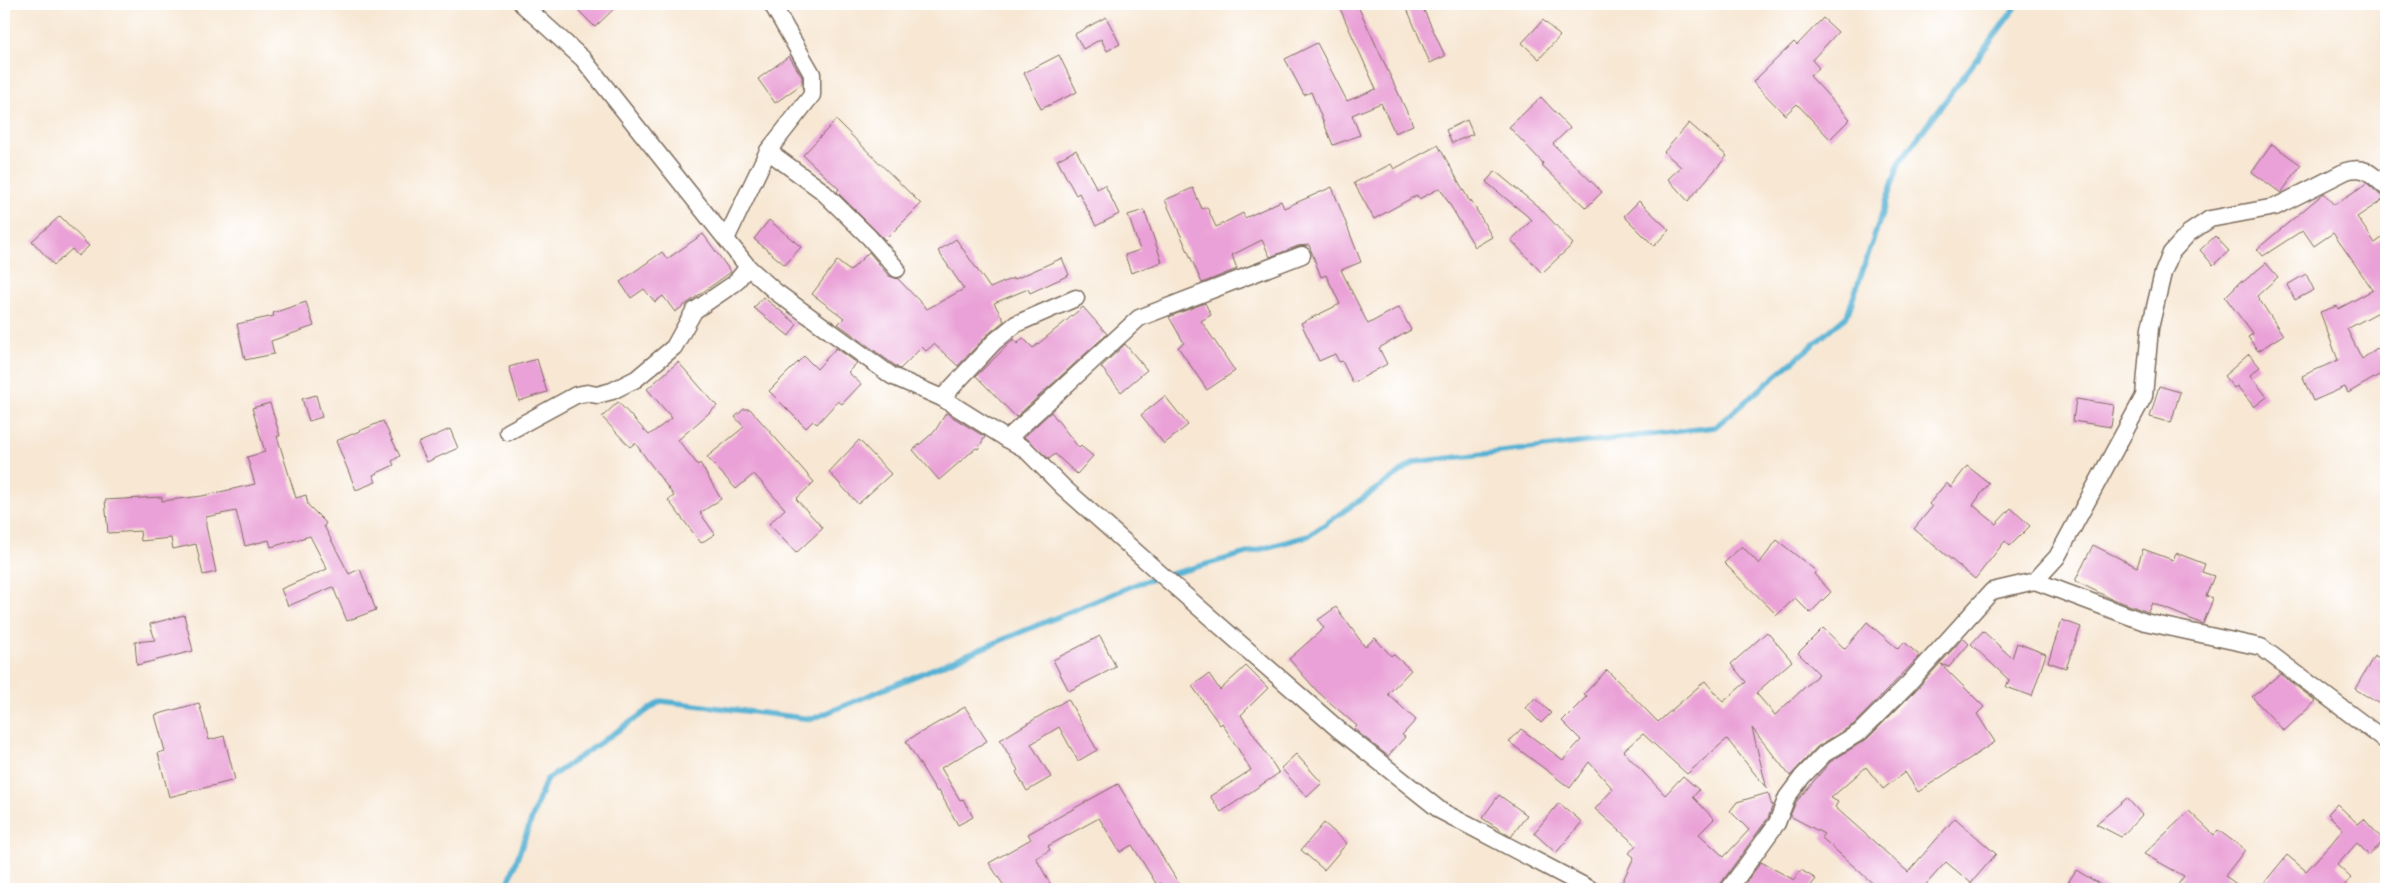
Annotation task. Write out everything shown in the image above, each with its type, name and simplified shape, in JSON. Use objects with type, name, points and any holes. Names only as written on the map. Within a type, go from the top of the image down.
[{"type":"street","points":[[522,4],[583,59],[748,267],[776,292],[892,376],[942,398],[1006,440],[1025,448],[1064,488],[1177,589],[1338,729],[1441,811],[1590,889]]},
{"type":"street","points":[[726,239],[768,151],[812,95],[814,87],[812,74],[772,4]]},
{"type":"street","points":[[768,151],[821,190],[869,237],[897,270]]},
{"type":"street","points":[[2035,581],[2057,557],[2144,396],[2150,328],[2163,272],[2171,253],[2189,233],[2210,219],[2275,207],[2346,170],[2363,168],[2386,187]]},
{"type":"street","points":[[1006,440],[1139,318],[1302,255]]},
{"type":"street","points":[[508,432],[576,395],[587,393],[597,395],[612,391],[636,379],[674,347],[694,311],[735,283],[748,267]]},
{"type":"street","points":[[942,398],[994,342],[1016,324],[1076,298]]},
{"type":"street","points":[[1729,889],[1777,823],[1787,797],[1802,777],[1824,754],[1860,732],[1908,684],[1992,591],[2035,581],[2145,622],[2261,646],[2386,741]]},
{"type":"building","points":[[572,4],[619,4],[595,27]]},
{"type":"building","points":[[1338,4],[1357,4],[1413,125],[1395,133],[1381,103],[1352,115],[1360,135],[1333,145],[1311,92],[1304,95],[1285,59],[1317,43],[1347,101],[1376,89]]},
{"type":"building","points":[[1405,4],[1421,4],[1445,56],[1430,63]]},
{"type":"building","points":[[1106,17],[1120,44],[1107,51],[1101,39],[1083,49],[1075,34]]},
{"type":"building","points":[[1823,18],[1838,32],[1812,60],[1819,68],[1810,76],[1850,119],[1830,139],[1797,104],[1785,115],[1753,82],[1794,42],[1797,45]]},
{"type":"building","points":[[1543,20],[1560,36],[1539,59],[1522,43]]},
{"type":"building","points":[[1059,55],[1077,92],[1041,109],[1024,73]]},
{"type":"building","points":[[789,56],[802,77],[802,84],[775,103],[758,79]]},
{"type":"building","points":[[1541,97],[1570,128],[1553,144],[1602,192],[1586,208],[1542,165],[1543,163],[1509,127]]},
{"type":"building","points":[[836,120],[921,204],[885,240],[837,192],[839,189],[803,155]]},
{"type":"building","points":[[1467,120],[1473,134],[1452,143],[1446,130]]},
{"type":"building","points":[[1689,123],[1727,156],[1688,201],[1668,179],[1681,167],[1664,152]]},
{"type":"building","points":[[2272,144],[2301,165],[2281,193],[2252,172]]},
{"type":"building","points":[[1438,145],[1492,237],[1475,247],[1440,188],[1419,199],[1417,195],[1374,219],[1354,183],[1391,164],[1394,169]]},
{"type":"building","points":[[1076,150],[1097,189],[1105,185],[1119,214],[1096,226],[1079,193],[1076,195],[1057,160]]},
{"type":"building","points":[[1495,171],[1542,210],[1573,244],[1542,273],[1511,240],[1532,220],[1486,182]]},
{"type":"building","points":[[2367,183],[2384,199],[2357,217],[2375,243],[2386,235],[2386,308],[2347,329],[2362,359],[2377,348],[2386,361],[2386,371],[2348,393],[2345,387],[2313,401],[2302,376],[2338,360],[2320,312],[2337,306],[2338,309],[2373,290],[2333,233],[2314,246],[2303,230],[2263,256],[2257,249],[2324,193],[2334,205]]},
{"type":"building","points":[[1332,187],[1361,262],[1341,270],[1368,324],[1399,307],[1411,330],[1379,348],[1387,364],[1353,383],[1342,361],[1339,362],[1335,354],[1319,361],[1301,323],[1340,304],[1326,275],[1321,277],[1309,245],[1298,246],[1270,257],[1262,240],[1232,255],[1237,269],[1202,283],[1165,200],[1193,188],[1202,209],[1207,207],[1216,227],[1243,213],[1245,218],[1281,201],[1284,208]]},
{"type":"building","points":[[1639,201],[1669,230],[1654,246],[1624,216]]},
{"type":"building","points":[[1144,210],[1162,262],[1131,273],[1125,255],[1140,250],[1128,215]]},
{"type":"building","points":[[60,216],[89,246],[78,256],[72,249],[54,265],[32,241]]},
{"type":"building","points":[[769,220],[801,247],[785,265],[754,239]]},
{"type":"building","points":[[703,234],[731,272],[675,312],[663,296],[655,302],[644,289],[631,298],[620,282],[662,252],[667,259]]},
{"type":"building","points":[[2215,236],[2229,251],[2213,265],[2200,250]]},
{"type":"building","points":[[956,239],[990,288],[1062,258],[1069,275],[1030,293],[1028,289],[994,303],[1004,321],[987,335],[958,366],[934,344],[926,351],[922,347],[900,369],[838,324],[844,318],[812,294],[837,261],[850,271],[869,252],[889,276],[898,279],[927,309],[964,289],[938,251]]},
{"type":"building","points":[[2266,263],[2278,277],[2257,296],[2283,335],[2258,351],[2248,337],[2253,334],[2225,297],[2241,281],[2243,282]]},
{"type":"building","points":[[2306,274],[2314,290],[2295,300],[2287,285]]},
{"type":"building","points":[[763,297],[797,324],[789,336],[754,308]]},
{"type":"building","points":[[306,302],[314,326],[271,341],[274,354],[245,360],[237,324],[274,316],[273,313]]},
{"type":"building","points":[[1205,303],[1211,315],[1201,321],[1235,371],[1207,390],[1178,347],[1184,343],[1169,317]]},
{"type":"building","points":[[1083,307],[1107,334],[1016,417],[976,376],[1014,339],[1017,344],[1023,338],[1033,348]]},
{"type":"building","points":[[1125,344],[1147,370],[1121,392],[1101,367]]},
{"type":"building","points":[[836,348],[857,363],[848,372],[861,384],[842,404],[838,401],[817,424],[813,421],[806,428],[769,391],[804,356],[817,369]]},
{"type":"building","points":[[2249,354],[2260,367],[2250,375],[2267,397],[2254,407],[2237,386],[2234,388],[2224,376]]},
{"type":"building","points":[[537,359],[547,392],[519,401],[509,367]]},
{"type":"building","points":[[678,362],[717,406],[678,440],[698,465],[700,463],[721,499],[700,513],[715,534],[701,543],[668,500],[674,496],[635,443],[630,447],[602,417],[618,402],[649,435],[672,418],[647,389]]},
{"type":"building","points":[[2159,386],[2180,392],[2171,423],[2150,417]]},
{"type":"building","points":[[316,395],[322,417],[309,421],[302,399]]},
{"type":"building","points":[[1165,396],[1188,425],[1164,444],[1141,415]]},
{"type":"building","points":[[2076,399],[2114,405],[2111,427],[2073,421]]},
{"type":"building","points":[[270,403],[280,436],[277,436],[296,498],[306,495],[308,505],[326,523],[324,526],[349,574],[360,569],[376,610],[347,621],[333,587],[288,606],[281,589],[327,569],[310,536],[271,547],[269,540],[245,546],[236,511],[206,517],[206,526],[216,572],[203,575],[196,544],[173,549],[171,538],[141,541],[140,531],[108,533],[105,500],[162,497],[162,501],[202,496],[255,484],[247,457],[265,452],[252,408]]},
{"type":"building","points":[[744,409],[750,409],[814,482],[796,499],[823,528],[796,553],[769,524],[785,509],[754,474],[736,489],[707,457],[744,427],[735,417]]},
{"type":"building","points":[[1051,412],[1079,448],[1081,446],[1093,456],[1077,474],[1055,454],[1049,459],[1024,437]]},
{"type":"building","points":[[946,413],[985,437],[978,449],[976,448],[939,480],[913,450],[935,431]]},
{"type":"building","points":[[383,421],[400,456],[392,461],[394,465],[373,475],[376,482],[356,490],[336,441]]},
{"type":"building","points":[[450,429],[458,448],[427,462],[418,443]]},
{"type":"building","points":[[859,440],[891,474],[858,504],[829,472]]},
{"type":"building","points":[[1967,466],[1989,483],[1973,505],[1996,524],[2011,508],[2030,526],[2010,546],[2005,541],[1975,579],[1914,529],[1932,507],[1929,504],[1946,483],[1951,487]]},
{"type":"building","points":[[1777,540],[1816,571],[1814,574],[1831,592],[1810,613],[1795,598],[1777,615],[1724,563],[1742,546],[1759,564]]},
{"type":"building","points":[[2093,545],[2137,567],[2143,549],[2173,560],[2176,553],[2205,564],[2202,572],[2214,576],[2206,596],[2213,599],[2203,624],[2152,603],[2148,612],[2110,598],[2075,581]]},
{"type":"building","points":[[1336,607],[1365,647],[1375,638],[1391,656],[1393,654],[1411,670],[1388,694],[1416,720],[1402,735],[1405,737],[1388,756],[1354,729],[1357,726],[1318,692],[1289,659],[1324,628],[1318,620]]},
{"type":"building","points":[[184,615],[193,651],[137,665],[135,642],[155,640],[150,624]]},
{"type":"building","points":[[2062,620],[2081,627],[2066,668],[2048,662]]},
{"type":"building","points":[[1867,622],[1898,649],[1904,642],[1920,656],[1854,724],[1817,747],[1790,776],[1752,728],[1767,789],[1727,739],[1687,774],[1643,734],[1623,751],[1665,795],[1683,776],[1699,790],[1693,797],[1714,819],[1699,834],[1724,857],[1749,830],[1730,811],[1737,802],[1768,793],[1772,806],[1773,804],[1768,818],[1721,883],[1719,889],[1619,889],[1634,857],[1629,853],[1636,845],[1595,809],[1613,789],[1589,762],[1570,788],[1509,742],[1521,729],[1563,760],[1581,740],[1562,721],[1587,696],[1584,694],[1607,670],[1658,722],[1705,681],[1723,702],[1746,682],[1731,664],[1767,632],[1792,661],[1756,693],[1775,715],[1819,674],[1798,653],[1823,628],[1845,649]]},
{"type":"building","points":[[1983,631],[2012,658],[2017,643],[2046,654],[2032,696],[2006,687],[2009,680],[1971,644]]},
{"type":"building","points":[[1100,636],[1116,667],[1069,691],[1053,660]]},
{"type":"building","points":[[1963,638],[1969,644],[1949,667],[1941,664],[1984,707],[1977,714],[1995,742],[1918,792],[1905,772],[1883,789],[1866,767],[1831,798],[1838,802],[1835,807],[1908,872],[1955,818],[1996,854],[1971,883],[1946,862],[1922,889],[1879,889],[1821,837],[1824,834],[1790,816],[1796,802],[1830,762],[1867,739],[1915,691]]},
{"type":"building","points":[[2374,656],[2386,663],[2386,708],[2355,689]]},
{"type":"building","points":[[1246,666],[1268,688],[1241,715],[1279,773],[1221,812],[1210,796],[1251,770],[1222,723],[1220,725],[1192,686],[1209,674],[1220,690]]},
{"type":"building","points":[[2280,674],[2316,701],[2284,731],[2252,697]]},
{"type":"building","points":[[1535,698],[1551,713],[1541,723],[1526,708]]},
{"type":"building","points":[[1068,699],[1097,750],[1078,761],[1059,727],[1031,744],[1051,777],[1027,791],[1016,772],[1018,770],[1000,740]]},
{"type":"building","points":[[199,703],[209,740],[224,736],[235,780],[169,797],[158,753],[165,751],[155,715]]},
{"type":"building","points":[[965,707],[987,741],[941,768],[960,800],[963,799],[973,817],[958,825],[939,791],[937,792],[906,741]]},
{"type":"building","points":[[1296,754],[1322,783],[1307,797],[1281,768]]},
{"type":"building","points":[[1118,784],[1182,889],[1165,889],[1161,883],[1157,885],[1132,845],[1120,852],[1099,818],[1048,846],[1050,850],[1036,858],[1053,889],[1006,889],[989,863],[1031,839],[1028,834]]},
{"type":"building","points":[[1499,795],[1527,815],[1511,837],[1482,818]]},
{"type":"building","points":[[2127,798],[2142,815],[2121,837],[2096,824]]},
{"type":"building","points":[[1559,803],[1582,822],[1556,853],[1534,833]]},
{"type":"building","points":[[2337,804],[2358,824],[2364,819],[2384,841],[2369,855],[2357,843],[2337,865],[2351,878],[2341,889],[2259,889],[2287,855],[2306,871],[2330,845],[2343,829],[2328,814]]},
{"type":"building","points":[[2189,811],[2214,835],[2218,830],[2245,850],[2225,876],[2244,889],[2175,889],[2184,876],[2144,854]]},
{"type":"building","points":[[1324,823],[1347,843],[1324,870],[1301,850]]},
{"type":"building","points":[[1761,862],[1794,880],[1801,870],[1816,879],[1809,888],[1812,889],[1741,889]]},
{"type":"building","points":[[2076,870],[2108,889],[2064,889]]},
{"type":"waterway","points":[[506,889],[546,780],[661,701],[812,719],[1139,583],[1308,536],[1415,462],[1715,427],[1847,316],[1900,161],[2018,4]]}]
